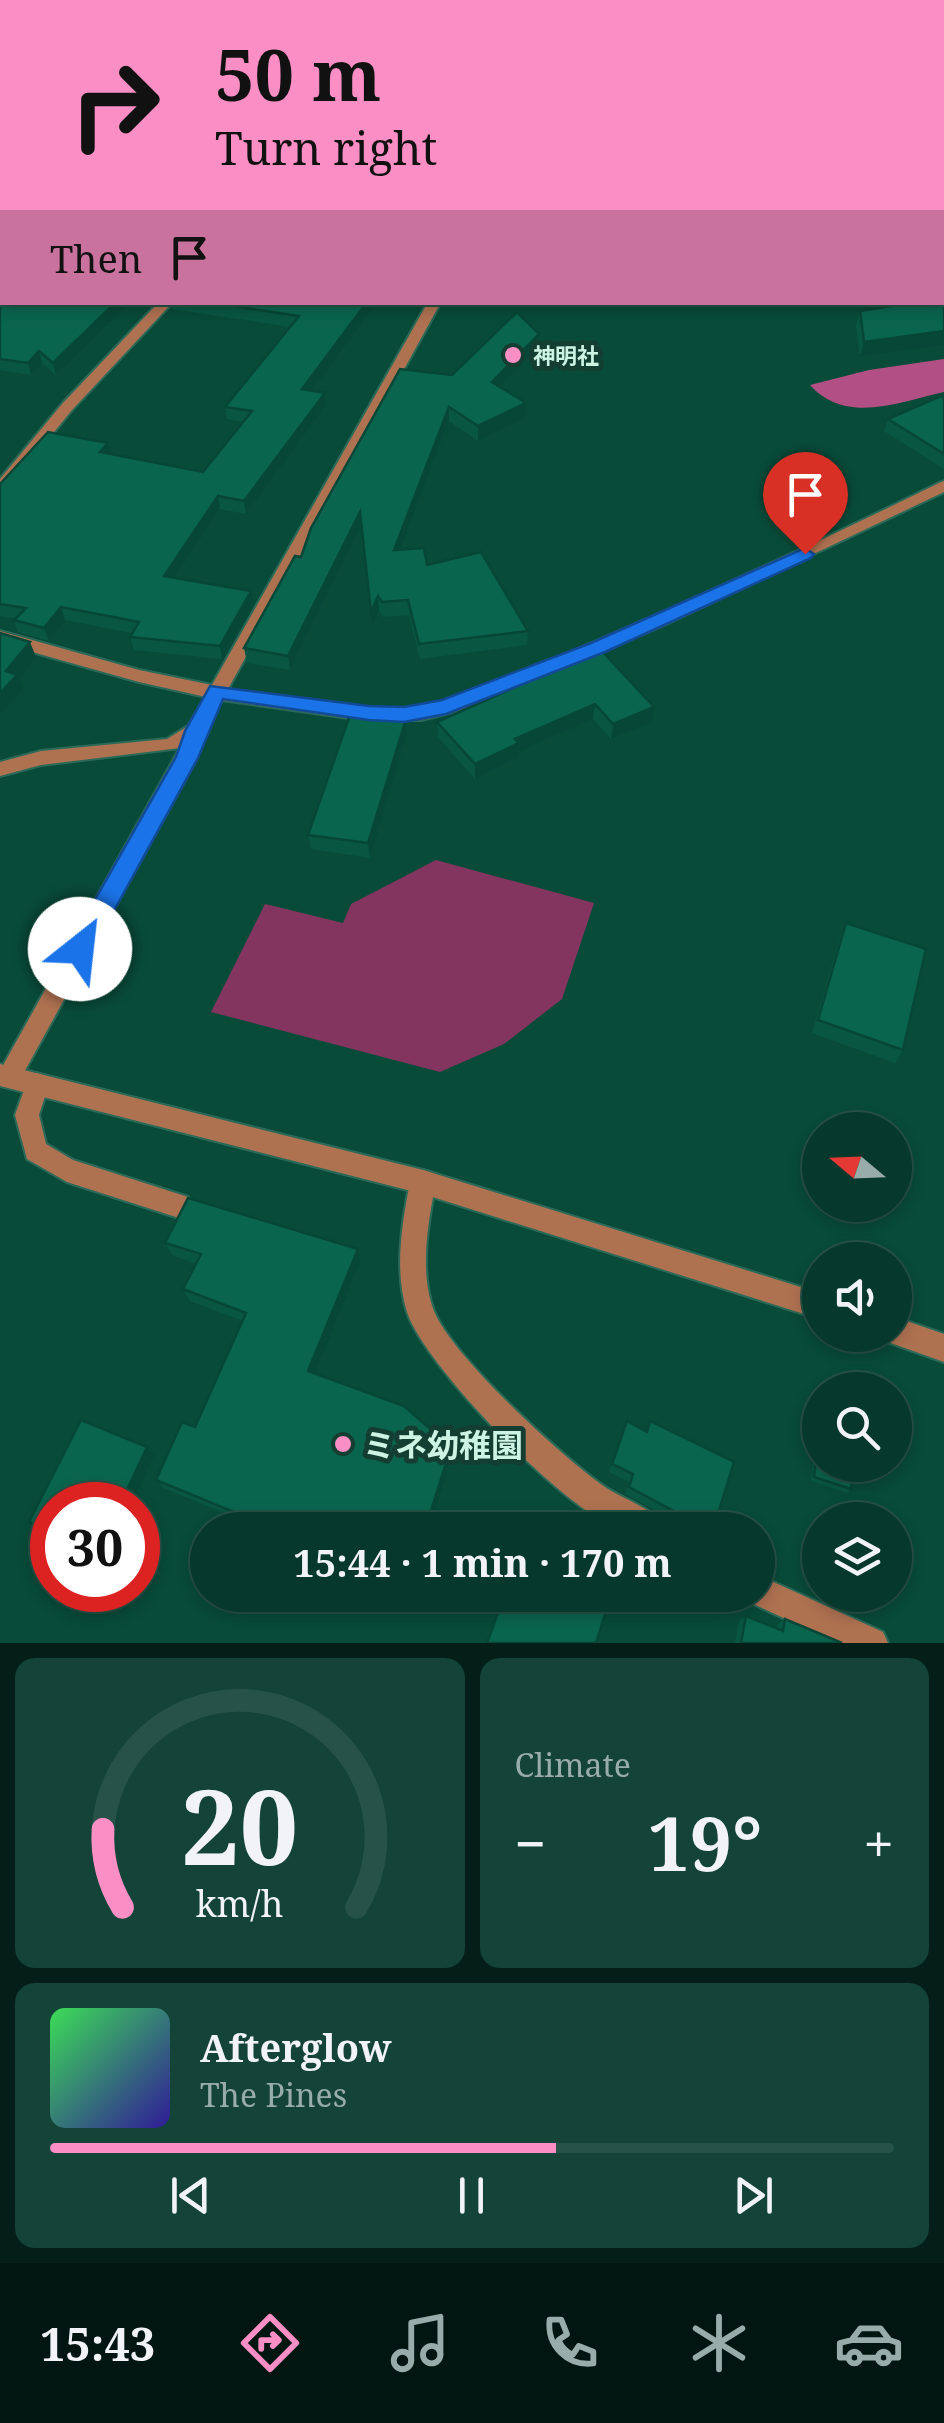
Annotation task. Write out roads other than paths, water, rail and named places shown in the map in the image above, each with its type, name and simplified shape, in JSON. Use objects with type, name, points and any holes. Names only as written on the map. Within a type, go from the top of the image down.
[{"type":"street","points":[[0,489],[67,406],[164,305]]},
{"type":"street","points":[[433,305],[195,731],[187,758],[4,1076],[424,1182],[802,1300]]},
{"type":"street","points":[[0,638],[43,645],[137,675],[218,691],[404,715],[446,707],[598,647],[944,486]]},
{"type":"street","points":[[0,769],[41,758],[171,745],[195,731]]},
{"type":"street","points":[[38,1084],[28,1116],[36,1151],[67,1170],[179,1206]]},
{"type":"street","points":[[424,1182],[412,1234],[420,1314],[442,1349],[544,1454],[591,1495],[620,1512]]},
{"type":"street","points":[[912,1337],[944,1348]]},
{"type":"street","points":[[775,1598],[872,1643]]},
{"type":"place","name":"神明社","points":[[513,355]]},
{"type":"place","name":"ミネ幼稚園","points":[[343,1444]]}]
